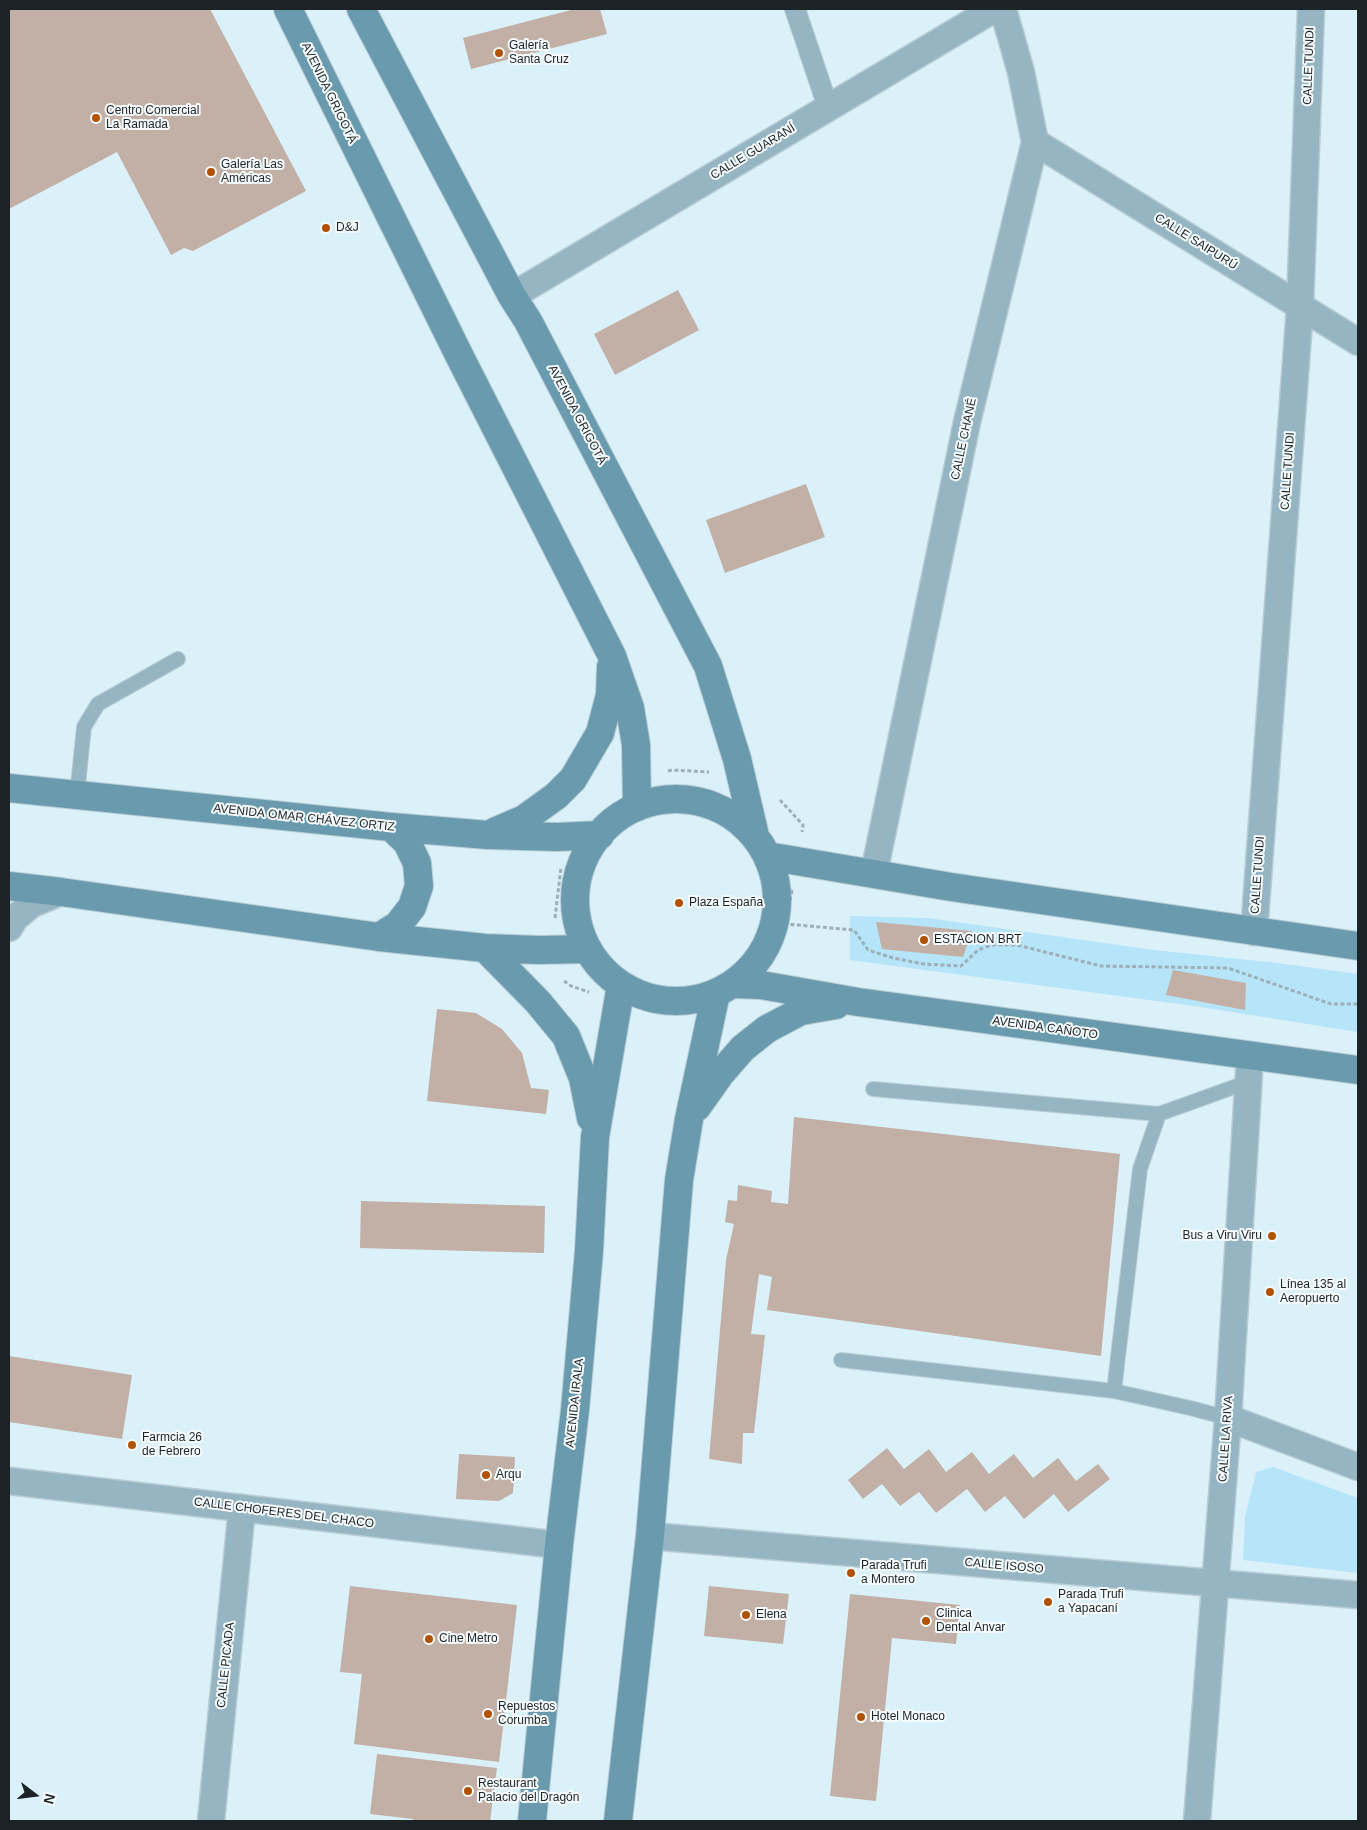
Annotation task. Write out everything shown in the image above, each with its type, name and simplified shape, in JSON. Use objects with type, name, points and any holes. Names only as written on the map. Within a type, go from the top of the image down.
[{"type":"main road","name":"AVENIDA GRIGOTÁ","points":[[288,9],[458,354],[612,656],[630,708],[636,745],[637,794]]},
{"type":"main road","name":"AVENIDA GRIGOTÁ","points":[[361,9],[512,296],[528,321],[708,666],[737,759],[761,846],[776,884],[777,897],[777,909],[771,934],[759,958],[752,968],[721,995]]},
{"type":"main road","points":[[488,835],[524,819],[556,796],[573,780],[600,733],[610,695],[612,656]]},
{"type":"main road","name":"AVENIDA OMAR CHÁVEZ ORTIZ","points":[[9,788],[391,827],[488,835],[572,837],[600,835]]},
{"type":"main road","points":[[618,1821],[650,1536],[679,1180],[689,1118],[721,995],[692,1000],[666,1001],[619,993],[588,949],[578,924],[576,897],[580,871],[585,858],[600,835],[637,794],[660,801],[684,799],[718,808],[738,820],[761,846],[797,861],[951,887],[1358,946]]},
{"type":"main road","points":[[379,937],[398,926],[412,907],[419,886],[417,863],[407,842],[391,827]]},
{"type":"main road","points":[[9,886],[379,937],[485,948],[588,949]]},
{"type":"main road","points":[[485,948],[538,1002],[566,1036],[583,1078],[595,1138]]},
{"type":"main road","name":"AVENIDA CAÑOTO","points":[[721,995],[761,986],[1249,1069],[1358,1070]]},
{"type":"main road","name":"AVENIDA IRALA","points":[[532,1821],[559,1545],[575,1410],[589,1251],[595,1138],[619,993]]},
{"type":"main road","points":[[689,1118],[721,1073],[742,1048],[767,1029],[801,1011],[858,1002]]},
{"type":"street","points":[[795,9],[828,107]]},
{"type":"street","name":"CALLE GUARANÍ","points":[[512,296],[994,9]]},
{"type":"street","name":"CALLE CHANÉ","points":[[874,873],[967,422],[1035,142],[1021,72],[1003,9]]},
{"type":"street","name":"CALLE TUNDI","points":[[1254,932],[1300,307],[1311,9]]},
{"type":"street","name":"CALLE SAIPURÚ","points":[[1035,142],[1358,342]]},
{"type":"street","points":[[9,928],[15,918],[32,904],[61,892]]},
{"type":"street","name":"CALLE LA RIVA","points":[[1196,1821],[1228,1418],[1249,1069]]},
{"type":"street","points":[[1228,1418],[1358,1467]]},
{"type":"street","name":"CALLE CHOFERES DEL CHACO","points":[[9,1481],[559,1545]]},
{"type":"street","name":"CALLE PICADA","points":[[211,1821],[242,1508]]},
{"type":"street","name":"CALLE ISOSO","points":[[650,1536],[1358,1595]]},
{"type":"lane","points":[[78,795],[84,727],[98,704],[178,659]]},
{"type":"lane","points":[[873,1090],[1159,1114],[1249,1069]]},
{"type":"lane","points":[[1114,1391],[1140,1169],[1159,1114]]},
{"type":"lane","points":[[841,1360],[1114,1391],[1228,1418]]},
{"type":"path","points":[[637,794],[672,770],[708,772],[742,782],[776,796],[803,825],[786,924],[761,986]]},
{"type":"path","points":[[572,837],[560,871],[554,932],[564,982],[571,986],[619,993],[640,1006],[672,1009],[721,995]]},
{"type":"path","points":[[786,924],[854,930],[868,950],[893,958],[924,964],[961,966],[978,950],[992,945],[1017,945],[1101,966],[1228,968],[1331,1004],[1358,1004]]},
{"type":"shaded area","points":[[850,916],[928,918],[1154,950],[1358,974],[1358,1032],[1194,1006],[850,960]]},
{"type":"shaded area","points":[[1273,1467],[1358,1498],[1358,1573],[1243,1560],[1245,1517],[1256,1472]]},
{"type":"building","name":"Centro Comercial La Ramada","points":[[9,9],[210,9],[306,191],[193,251],[184,248],[171,255],[117,152],[9,209]]},
{"type":"building","name":"Galería Santa Cruz","points":[[575,9],[600,9],[607,34],[471,69],[463,38]]},
{"type":"building","points":[[678,290],[699,330],[615,375],[594,334]]},
{"type":"building","points":[[806,484],[825,537],[725,573],[706,520]]},
{"type":"building","name":"ESTACION BRT","points":[[876,922],[972,931],[963,957],[882,949]]},
{"type":"building","points":[[1173,970],[1246,983],[1245,1010],[1166,995]]},
{"type":"building","points":[[437,1009],[476,1013],[502,1029],[522,1053],[531,1088],[549,1090],[546,1114],[427,1101]]},
{"type":"building","points":[[794,1117],[1120,1154],[1101,1356],[767,1310],[772,1277],[759,1274],[751,1334],[765,1335],[754,1433],[743,1433],[742,1464],[709,1459],[726,1260],[734,1224],[725,1222],[728,1200],[737,1201],[738,1185],[772,1191],[771,1202],[788,1204]]},
{"type":"building","points":[[361,1201],[545,1206],[544,1253],[360,1248]]},
{"type":"building","points":[[9,1356],[132,1375],[122,1439],[9,1422]]},
{"type":"building","points":[[887,1448],[904,1469],[929,1449],[946,1472],[972,1452],[989,1474],[1014,1454],[1033,1478],[1058,1458],[1076,1481],[1098,1464],[1110,1479],[1068,1512],[1054,1494],[1024,1519],[1005,1496],[985,1512],[967,1489],[936,1513],[919,1492],[900,1506],[882,1484],[863,1499],[848,1480]]},
{"type":"building","name":"Arqu","points":[[459,1454],[515,1457],[513,1493],[499,1501],[456,1499]]},
{"type":"building","points":[[350,1586],[517,1605],[499,1762],[354,1744],[362,1674],[340,1672]]},
{"type":"building","name":"Elena","points":[[709,1586],[789,1594],[783,1644],[704,1636]]},
{"type":"building","name":"Hotel Monaco","points":[[850,1594],[960,1605],[956,1644],[892,1638],[876,1801],[830,1796]]},
{"type":"building","points":[[377,1754],[497,1768],[490,1821],[413,1821],[413,1819],[370,1814]]},
{"type":"place","name":"Galería Santa Cruz","points":[[499,53]]},
{"type":"place","name":"Centro Comercial La Ramada","points":[[96,118]]},
{"type":"place","name":"Galería Las Américas","points":[[211,172]]},
{"type":"place","name":"D&J","points":[[326,228]]},
{"type":"place","name":"Plaza España","points":[[679,903]]},
{"type":"place","name":"ESTACION BRT","points":[[924,940]]},
{"type":"place","name":"Bus a Viru Viru","points":[[1272,1236]]},
{"type":"place","name":"Línea 135 al Aeropuerto","points":[[1270,1292]]},
{"type":"place","name":"Farmcia 26 de Febrero","points":[[132,1445]]},
{"type":"place","name":"Arqu","points":[[486,1475]]},
{"type":"place","name":"Parada Trufi a Montero","points":[[851,1573]]},
{"type":"place","name":"Parada Trufi a Yapacaní","points":[[1048,1602]]},
{"type":"place","name":"Elena","points":[[746,1615]]},
{"type":"place","name":"Clinica Dental Anvar","points":[[926,1621]]},
{"type":"place","name":"Cine Metro","points":[[429,1639]]},
{"type":"place","name":"Repuestos Corumba","points":[[488,1714]]},
{"type":"place","name":"Hotel Monaco","points":[[861,1717]]},
{"type":"place","name":"Restaurant Palacio del Dragón","points":[[468,1791]]}]
